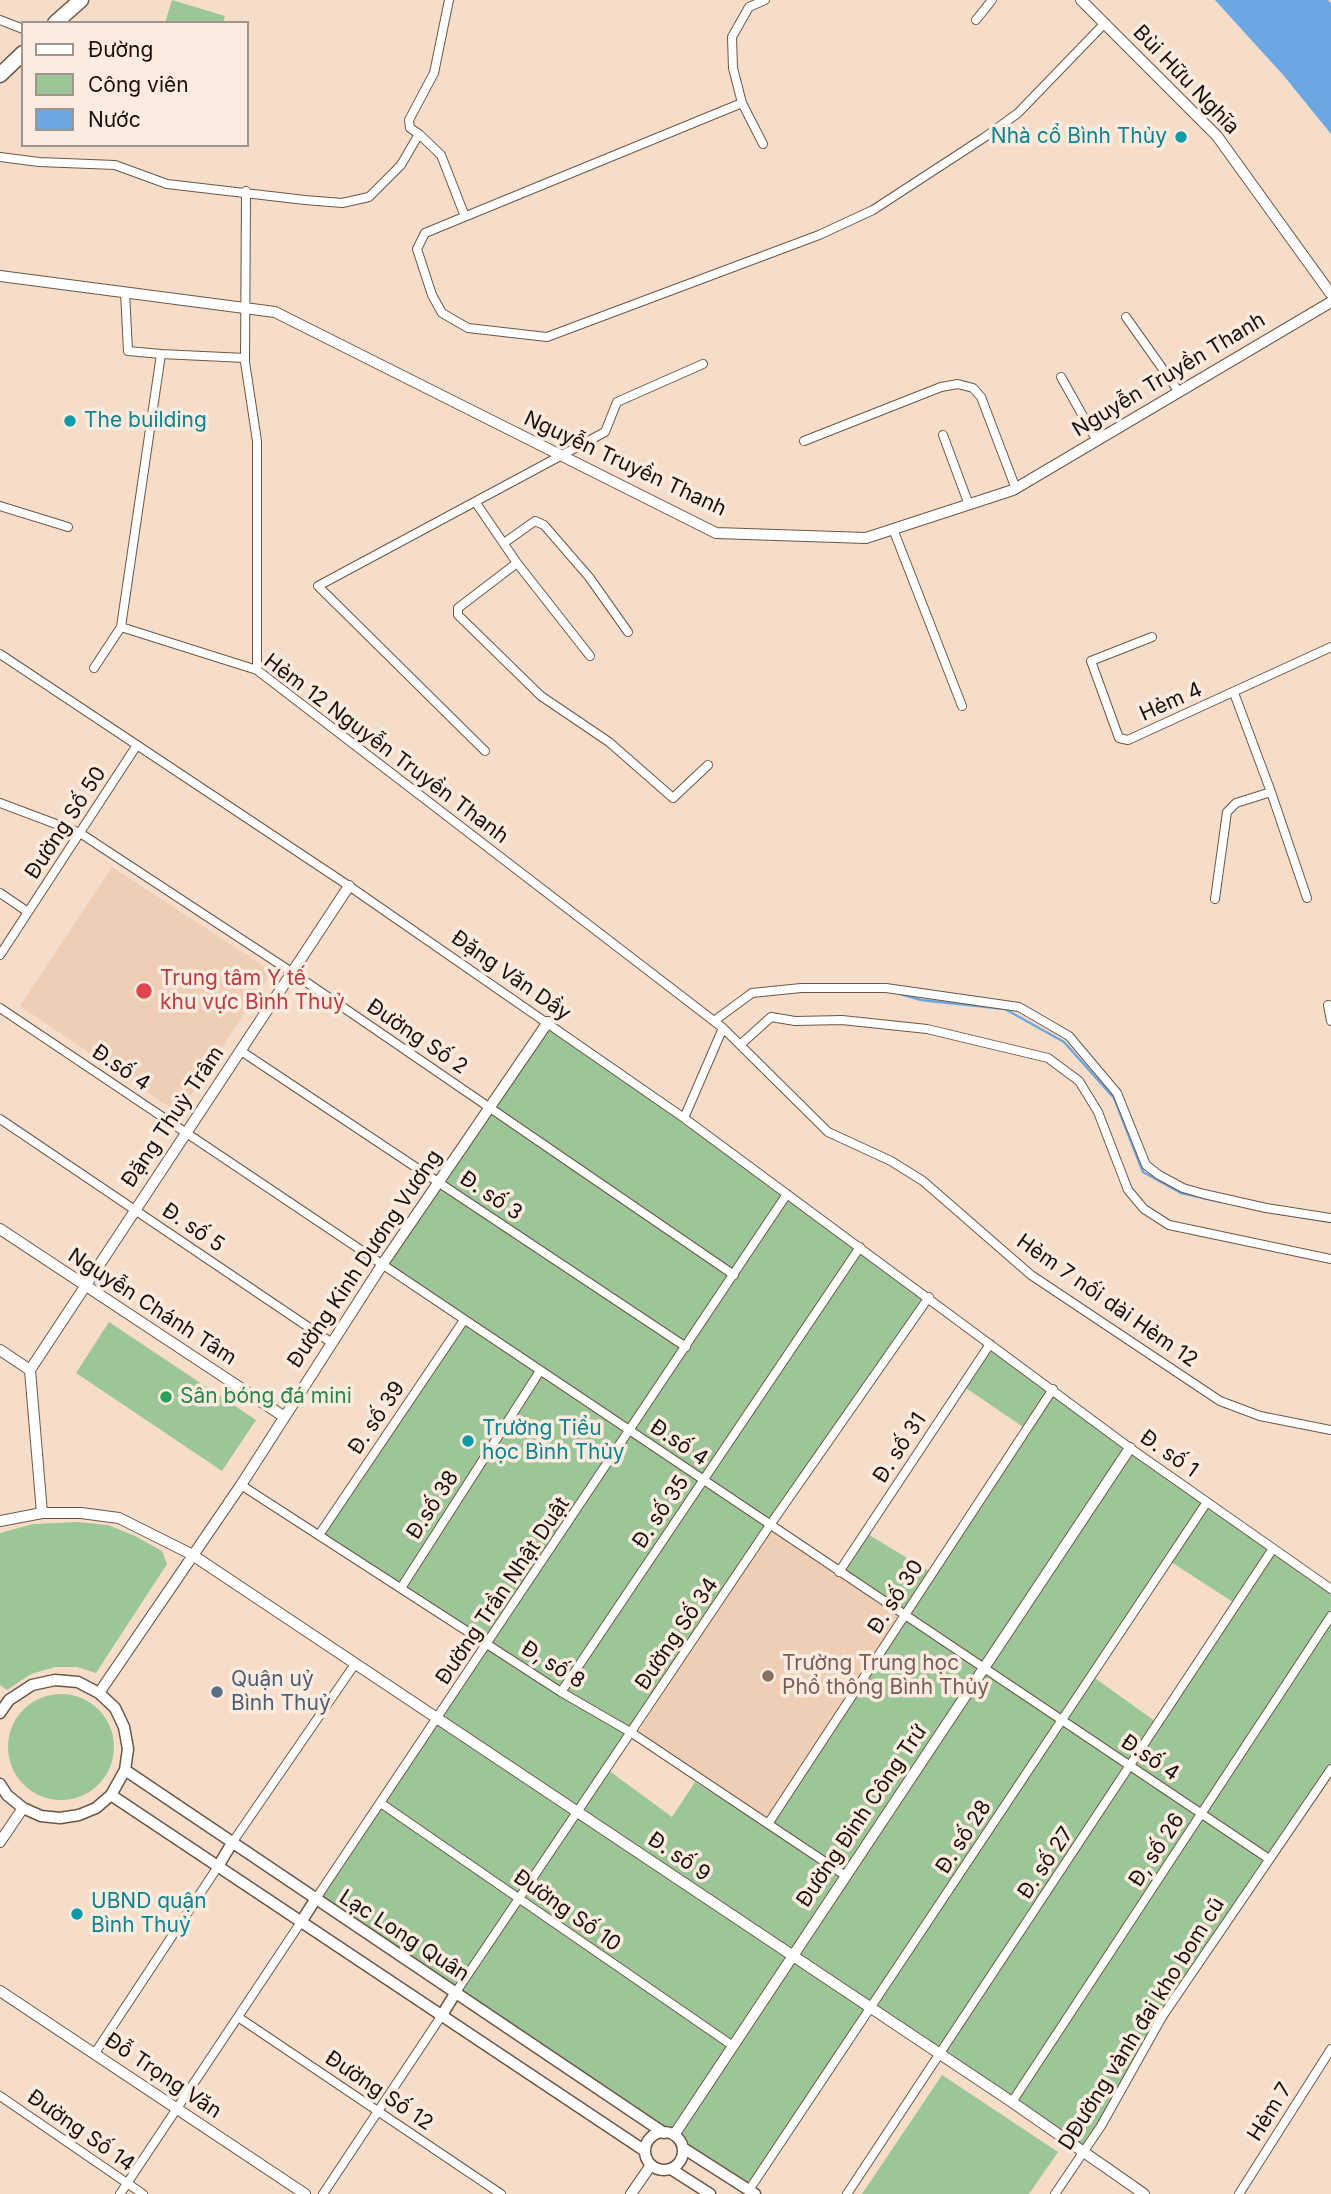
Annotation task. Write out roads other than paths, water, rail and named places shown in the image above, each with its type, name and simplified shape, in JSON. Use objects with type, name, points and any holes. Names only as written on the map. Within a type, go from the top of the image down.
[{"type":"highway","points":[[57,21],[81,0]]},
{"type":"highway","points":[[0,75],[21,55]]},
{"type":"main road","points":[[0,1713],[4,1697],[32,1685],[55,1680],[78,1682],[99,1693],[115,1708],[124,1727],[128,1749],[125,1770],[111,1795],[96,1808],[79,1815],[60,1818],[41,1816],[23,1808],[7,1795],[0,1784]]},
{"type":"main road","name":"Lạc Long Quân","points":[[125,1770],[315,1900],[669,2134]]},
{"type":"main road","points":[[111,1795],[645,2151],[651,2165],[660,2170],[671,2169],[680,2161],[682,2148]]},
{"type":"main road","points":[[217,1868],[232,1843]]},
{"type":"main road","points":[[301,1922],[315,1900]]},
{"type":"main road","points":[[442,2015],[456,1992]]},
{"type":"main road","points":[[645,2151],[652,2137],[669,2134],[682,2148],[750,2193]]},
{"type":"main road","points":[[671,2169],[710,2194]]},
{"type":"street","points":[[449,0],[434,73],[409,120],[410,128],[441,155],[464,214]]},
{"type":"street","points":[[763,144],[741,103],[733,68],[732,37],[749,6],[765,0]]},
{"type":"street","points":[[976,20],[992,0]]},
{"type":"street","name":"Bùi Hữu Nghĩa","points":[[1081,0],[1217,135],[1331,294]]},
{"type":"street","points":[[0,20],[21,28]]},
{"type":"street","points":[[741,103],[519,197],[464,214],[425,233],[417,243],[423,271],[439,309],[468,328],[547,337],[760,259],[873,210],[1018,113],[1104,24]]},
{"type":"street","points":[[0,157],[39,162],[115,165],[167,184],[342,203],[369,197],[401,165],[419,134]]},
{"type":"street","points":[[246,191],[245,358],[257,440],[257,670]]},
{"type":"street","name":"Nguyễn Truyền Thanh","points":[[0,276],[275,312],[716,533],[866,538],[1016,489],[1331,302]]},
{"type":"street","points":[[125,292],[128,351],[245,358]]},
{"type":"street","points":[[1126,317],[1179,392]]},
{"type":"street","points":[[94,668],[121,626],[161,354]]},
{"type":"street","points":[[485,751],[318,586],[401,539],[432,527],[605,432],[617,402],[703,365]]},
{"type":"street","points":[[1061,377],[1097,441]]},
{"type":"street","points":[[804,441],[941,387],[958,384],[973,388],[981,397],[1016,489]]},
{"type":"street","points":[[943,436],[969,505]]},
{"type":"street","points":[[476,503],[517,563],[590,656]]},
{"type":"street","points":[[0,506],[68,527]]},
{"type":"street","points":[[504,543],[535,522],[544,525],[589,577],[628,632]]},
{"type":"street","points":[[893,529],[962,706]]},
{"type":"street","points":[[517,563],[458,608],[458,615],[541,696],[609,742],[673,798],[708,765]]},
{"type":"street","name":"Hẻm 12 Nguyễn Truyền Thanh","points":[[121,626],[257,670],[723,1028]]},
{"type":"street","name":"Hẻm 4","points":[[1152,637],[1091,662],[1119,738],[1128,740],[1331,647]]},
{"type":"street","name":"Đặng Văn Dầy","points":[[0,654],[548,1022],[684,1118],[990,1344]]},
{"type":"street","points":[[1234,693],[1272,792],[1307,898]]},
{"type":"street","name":"Đường Số 50","points":[[0,955],[137,745]]},
{"type":"street","points":[[1215,899],[1227,812],[1236,803],[1272,792]]},
{"type":"street","name":"Đường Số 2","points":[[0,803],[80,833],[293,973],[734,1275]]},
{"type":"street","name":"Đặng Thuỳ Trâm","points":[[30,1370],[349,886]]},
{"type":"street","points":[[0,893],[28,912]]},
{"type":"street","points":[[714,1021],[752,993],[801,988],[886,988],[1019,1007],[1069,1036],[1090,1061],[1116,1093],[1146,1165],[1159,1175],[1183,1188],[1204,1195],[1266,1209],[1331,1218]]},
{"type":"street","points":[[1328,1005],[1331,1021]]},
{"type":"street","name":"Đ.số 4","points":[[0,1008],[1269,1859]]},
{"type":"street","points":[[740,1045],[771,1017],[795,1021],[842,1020],[927,1029],[1048,1058],[1079,1081],[1098,1112],[1128,1190],[1144,1209],[1169,1225],[1331,1259]]},
{"type":"street","name":"Đường Kinh Dương Vương","points":[[99,1693],[191,1554],[241,1485],[382,1265],[548,1022]]},
{"type":"street","points":[[684,1118],[723,1028]]},
{"type":"street","name":"Hẻm 7 nối dài Hẻm 12","points":[[723,1028],[828,1132],[891,1161],[923,1181],[1031,1275],[1220,1401],[1260,1416],[1331,1430]]},
{"type":"street","name":"Đ. số 3","points":[[241,1051],[686,1347]]},
{"type":"street","name":"Đ. số 5","points":[[0,1119],[332,1343]]},
{"type":"street","name":"Đường Trần Nhật Duật","points":[[315,1900],[382,1804],[787,1194]]},
{"type":"street","name":"Nguyễn Chánh Tâm","points":[[0,1229],[283,1416]]},
{"type":"street","name":"Đ. số 35","points":[[561,1692],[860,1247]]},
{"type":"street","name":"Đường Số 34","points":[[456,1992],[771,1525],[929,1297]]},
{"type":"street","name":"Đ. số 39","points":[[318,1535],[464,1321]]},
{"type":"street","name":"Đ. số 1","points":[[990,1344],[1130,1448],[1331,1590]]},
{"type":"street","name":"Đ. số 31","points":[[839,1573],[990,1344]]},
{"type":"street","points":[[0,1350],[30,1370],[42,1513]]},
{"type":"street","name":"Đ.số 38","points":[[401,1588],[540,1371]]},
{"type":"street","name":"Đ. số 30","points":[[768,1824],[1053,1389]]},
{"type":"street","name":"Đường Đinh Công Trứ","points":[[669,2134],[733,2046],[1130,1448]]},
{"type":"street","name":"Đ, số 8","points":[[241,1485],[561,1692],[632,1733],[846,1876]]},
{"type":"street","name":"Đ. số 28","points":[[750,2193],[1207,1502]]},
{"type":"street","name":"Đ. số 9","points":[[0,1521],[42,1513],[81,1513],[119,1518],[191,1554],[437,1721],[1012,2102],[1144,2194]]},
{"type":"street","name":"Đ. số 27","points":[[847,2194],[1272,1549]]},
{"type":"street","name":"Đ, số 26","points":[[1012,2102],[1331,1616]]},
{"type":"street","points":[[232,1843],[355,1664]]},
{"type":"street","points":[[1208,1949],[1331,1769]]},
{"type":"street","name":"DĐường vành đai kho bom cũ","points":[[1055,2194],[1101,2126],[1162,2017],[1331,1769]]},
{"type":"street","name":"Đường Số 10","points":[[382,1804],[733,2046]]},
{"type":"street","points":[[0,1842],[23,1808]]},
{"type":"street","points":[[95,2053],[217,1868]]},
{"type":"street","points":[[120,2194],[301,1922]]},
{"type":"street","name":"Đỗ Trọng Văn","points":[[0,1990],[305,2194]]},
{"type":"street","points":[[323,2194],[442,2015]]},
{"type":"street","name":"Đường Số 12","points":[[238,2017],[501,2194]]},
{"type":"street","name":"Hẻm 7","points":[[1239,2194],[1331,2049]]},
{"type":"street","name":"Đường Số 14","points":[[0,2096],[143,2194]]},
{"type":"street","points":[[631,2194],[651,2165]]},
{"type":"water","points":[[1215,0],[1328,0],[1331,3],[1331,134],[1284,76]]},
{"type":"waterway","points":[[900,994],[921,1000],[1005,1009],[1064,1042],[1114,1098],[1143,1172],[1181,1193],[1221,1202]]},
{"type":"waterway","points":[[1276,1213],[1331,1222]]},
{"type":"place","name":"Nhà cổ Bình Thủy","points":[[1181,137]]},
{"type":"place","name":"The building","points":[[70,421]]},
{"type":"place","name":"Trung tâm Y tế khu vực Bình Thuỷ","points":[[144,991]]},
{"type":"place","name":"Sân bóng đá mini","points":[[166,1397]]},
{"type":"place","name":"Trường Tiểu học Bình Thủy","points":[[468,1441]]},
{"type":"place","name":"Trường Trung học Phổ thông Bình Thủy","points":[[768,1676]]},
{"type":"place","name":"Quận uỷ Bình Thuỷ","points":[[217,1692]]},
{"type":"place","name":"UBND quận Bình Thuỷ","points":[[77,1914]]}]
